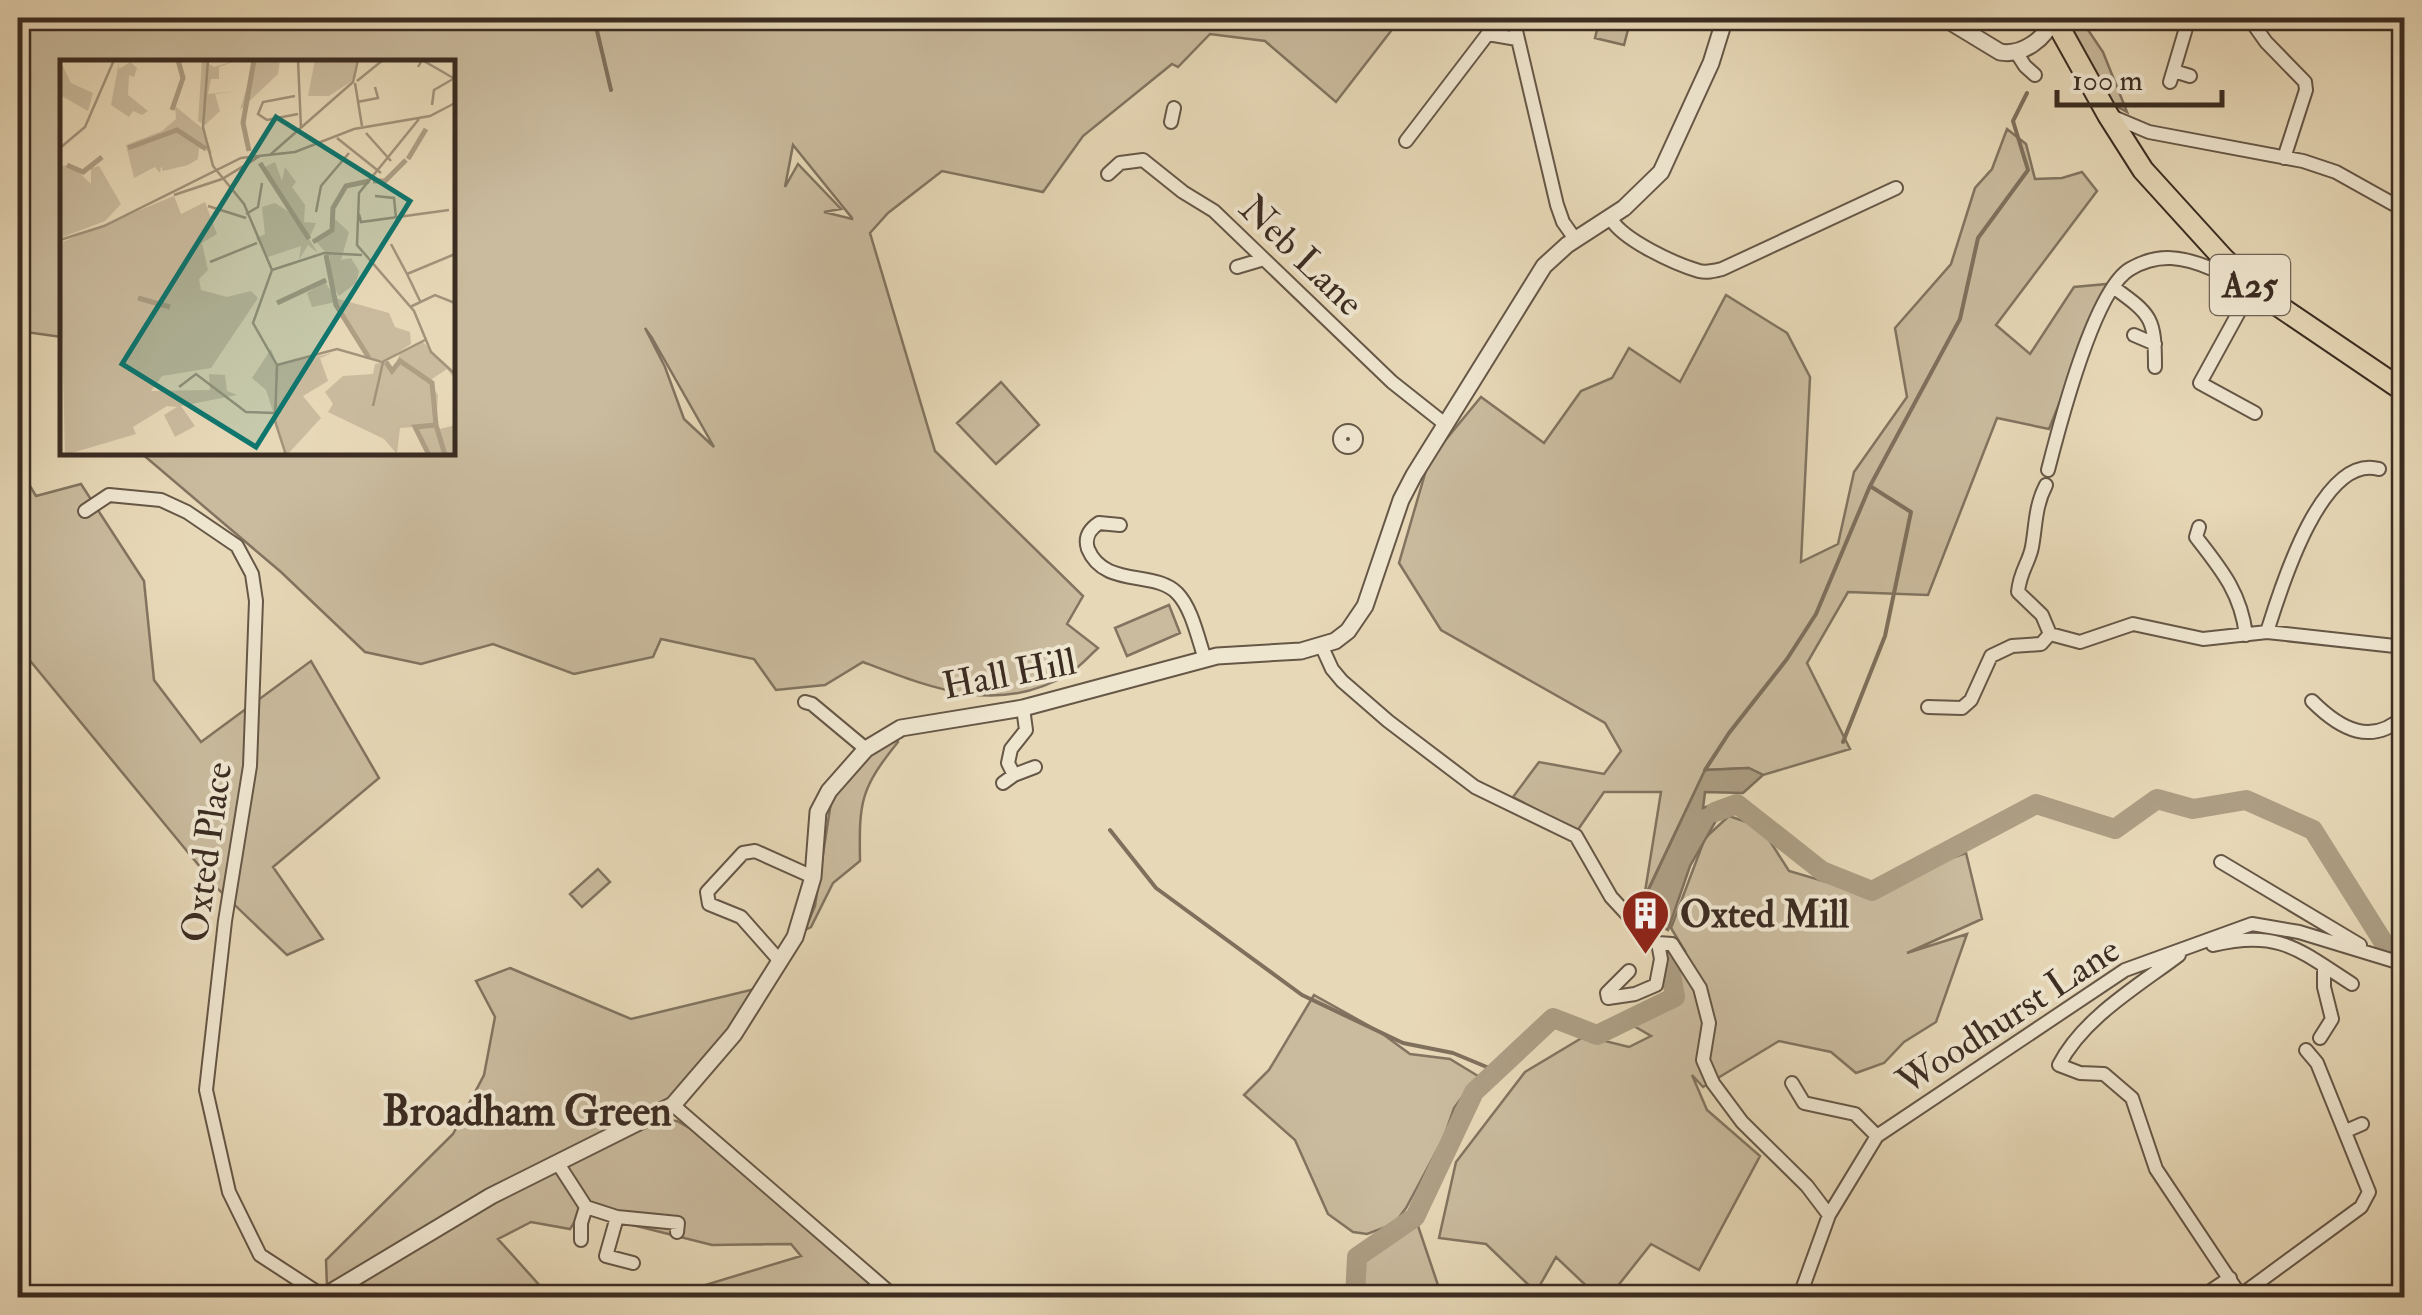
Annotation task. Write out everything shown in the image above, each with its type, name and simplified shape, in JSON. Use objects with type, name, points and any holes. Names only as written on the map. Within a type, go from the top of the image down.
[{"type":"main road","name":"A25","points":[[2054,18],[2144,170],[2222,258],[2258,292],[2404,391]]},
{"type":"street","points":[[1406,141],[1500,18]]},
{"type":"street","points":[[1513,18],[1557,205],[1575,239]]},
{"type":"street","points":[[1630,971],[1607,993],[1608,998],[1635,994],[1656,985],[1662,959],[1658,942],[1610,897],[1576,836],[1476,787],[1342,681],[1322,647],[1335,642],[1358,619],[1402,500],[1544,266],[1644,191],[1668,160],[1711,63],[1725,18]]},
{"type":"street","points":[[1944,18],[2000,52],[2016,52],[2040,39],[2054,18]]},
{"type":"street","points":[[2189,18],[2172,76],[2190,76]]},
{"type":"street","points":[[2249,18],[2266,42],[2305,82],[2306,90],[2284,158]]},
{"type":"street","points":[[1488,34],[1517,40]]},
{"type":"street","points":[[2040,39],[2078,58]]},
{"type":"street","points":[[2016,52],[2024,66],[2035,74]]},
{"type":"street","points":[[2108,115],[2146,131],[2336,172],[2404,210]]},
{"type":"street","points":[[2126,144],[2146,131]]},
{"type":"street","name":"Neb Lane","points":[[1108,174],[1120,163],[1144,160],[1214,211],[1392,382],[1445,424]]},
{"type":"street","points":[[1611,218],[1629,238],[1696,270],[1709,272],[1896,188]]},
{"type":"street","points":[[2048,470],[2078,360],[2113,287],[2126,270],[2148,260],[2174,256],[2212,269],[2222,258]]},
{"type":"street","points":[[1237,267],[1264,259]]},
{"type":"street","points":[[2113,287],[2145,310],[2153,326],[2155,367]]},
{"type":"street","points":[[2255,413],[2200,383],[2240,310],[2258,292]]},
{"type":"street","points":[[2134,335],[2155,344]]},
{"type":"street","points":[[2230,400],[2239,386]]},
{"type":"street","points":[[2268,632],[2298,548],[2317,509],[2351,472],[2366,467],[2379,470]]},
{"type":"street","points":[[2046,485],[2037,502],[2032,552],[2020,571],[2018,592],[2042,615],[2050,634]]},
{"type":"street","name":"Oxted Place","points":[[85,511],[109,496],[161,500],[187,512],[237,546],[252,574],[256,601],[250,766],[225,921],[206,1090],[229,1192],[260,1255],[322,1297]]},
{"type":"street","points":[[1120,525],[1100,522],[1091,529],[1086,540],[1089,552],[1112,572],[1168,586],[1179,594],[1206,658]]},
{"type":"street","points":[[2194,535],[2232,584],[2244,616],[2246,635]]},
{"type":"street","points":[[2050,634],[2080,642],[2133,624],[2203,640],[2268,632],[2404,646]]},
{"type":"street","points":[[1928,708],[1962,708],[1972,700],[1991,656],[2012,646],[2041,644],[2050,634]]},
{"type":"street","name":"Hall Hill","points":[[673,1105],[734,1034],[795,937],[813,876],[818,812],[829,792],[866,749],[902,728],[1023,708],[1206,658],[1322,647]]},
{"type":"street","points":[[2312,701],[2341,725],[2362,731],[2382,732],[2404,716]]},
{"type":"street","points":[[804,702],[812,704],[866,749]]},
{"type":"street","points":[[1023,708],[1026,730],[1011,749],[1009,779],[1035,767]]},
{"type":"street","points":[[779,960],[740,917],[709,904],[707,892],[743,853],[755,851],[813,876]]},
{"type":"street","points":[[2220,862],[2382,958]]},
{"type":"street","name":"Woodhurst Lane","points":[[1799,1298],[1829,1215],[1877,1136],[2124,970],[2252,924],[2299,932],[2404,964]]},
{"type":"street","points":[[2306,1050],[2317,1063],[2367,1184],[2366,1201],[2242,1296],[2156,1168],[2132,1098],[2104,1074],[2080,1073],[2059,1065],[2066,1051],[2111,1006],[2187,949],[2244,938],[2287,944],[2352,984]]},
{"type":"street","points":[[1658,942],[1672,944],[1700,988],[1709,1022],[1703,1060],[1712,1083],[1742,1122],[1807,1186],[1829,1215]]},
{"type":"street","points":[[2320,1038],[2332,1019],[2324,987],[2324,966]]},
{"type":"street","points":[[1792,1083],[1804,1103],[1855,1114],[1877,1136]]},
{"type":"street","points":[[322,1297],[491,1196],[673,1105],[896,1298]]},
{"type":"street","points":[[2346,1132],[2362,1124]]},
{"type":"street","points":[[557,1162],[586,1207],[617,1216],[678,1223],[677,1232]]},
{"type":"street","points":[[581,1240],[586,1207]]},
{"type":"street","points":[[617,1216],[606,1256],[633,1263]]},
{"type":"street","points":[[2200,1298],[2230,1278]]},
{"type":"shaded area","points":[[18,18],[1401,18],[1336,102],[1265,41],[1210,34],[1178,67],[1172,64],[1083,136],[1043,192],[942,171],[888,213],[870,233],[935,451],[1083,596],[1067,624],[1098,648],[1068,674],[1016,694],[965,694],[863,662],[825,685],[776,690],[754,659],[661,639],[653,657],[574,674],[493,644],[421,664],[365,652],[281,572],[143,455],[455,455],[455,60],[60,60],[60,337],[18,331]],"holes":[[[793,145],[852,218],[824,212],[841,209],[798,164],[785,187]],[[645,328],[714,447],[684,419],[665,367]]]},
{"type":"shaded area","points":[[1600,18],[1631,18],[1624,45],[1595,38]]},
{"type":"shaded area","points":[[2066,18],[2080,18],[2103,52],[2127,112],[2109,102]]},
{"type":"shaded area","points":[[2007,129],[2026,144],[2035,179],[2082,172],[2097,191],[1996,325],[2030,354],[2074,287],[2107,284],[2049,429],[1997,418],[1928,595],[1848,592],[1807,663],[1850,749],[1763,775],[1748,768],[1705,770],[1644,898],[1661,792],[1604,792],[1577,831],[1513,797],[1539,762],[1604,774],[1621,751],[1605,723],[1441,630],[1399,563],[1429,460],[1481,397],[1544,443],[1581,391],[1612,378],[1629,348],[1680,382],[1726,295],[1787,333],[1810,377],[1801,562],[1838,544],[1854,472],[1907,397],[1895,328],[1951,264],[1975,188],[1992,169]]},
{"type":"shaded area","points":[[1001,382],[1039,425],[996,464],[957,423]]},
{"type":"shaded area","points":[[18,466],[36,496],[81,484],[144,581],[154,680],[201,742],[311,661],[379,778],[273,867],[323,939],[287,955],[219,890],[18,646]]},
{"type":"shaded area","points":[[1169,605],[1180,633],[1127,656],[1115,628]]},
{"type":"shaded area","points":[[896,735],[898,742],[864,797],[860,861],[833,883],[811,927],[805,930],[815,906],[831,802],[860,762]]},
{"type":"shaded area","points":[[1749,768],[1763,775],[1743,793],[1705,792],[1703,808],[1724,801],[1737,804],[1721,812],[1690,866],[1668,930],[1651,922],[1641,906],[1705,770]]},
{"type":"shaded area","points":[[1729,816],[1761,827],[1789,871],[1857,891],[1966,853],[1982,919],[1907,953],[1967,934],[1936,1022],[1904,1042],[1884,1063],[1856,1073],[1831,1052],[1779,1041],[1703,1087],[1692,1075],[1707,1110],[1760,1156],[1699,1270],[1651,1244],[1609,1297],[1598,1297],[1556,1257],[1536,1292],[1486,1244],[1439,1238],[1456,1162],[1525,1072],[1585,1036],[1629,1047],[1651,1036],[1634,1026],[1671,1006],[1668,957],[1685,951],[1671,928],[1705,838]]},
{"type":"shaded area","points":[[598,869],[610,882],[582,907],[570,894]]},
{"type":"shaded area","points":[[510,968],[631,1019],[763,987],[673,1105],[666,1100],[652,1108],[658,1120],[677,1121],[691,1129],[889,1297],[685,1297],[692,1289],[801,1256],[791,1244],[712,1245],[581,1212],[570,1229],[531,1222],[498,1239],[550,1297],[338,1297],[386,1267],[327,1287],[326,1260],[453,1134],[484,1075],[495,1017],[476,981]]},
{"type":"shaded area","points":[[1314,995],[1380,1032],[1410,1054],[1450,1059],[1478,1076],[1454,1108],[1444,1137],[1406,1208],[1394,1224],[1367,1234],[1353,1232],[1328,1214],[1295,1140],[1244,1095],[1269,1070]]},
{"type":"shaded area","points":[[1415,1217],[1442,1297],[1355,1297],[1357,1257]]},
{"type":"waterway","points":[[594,18],[611,90]]},
{"type":"waterway","points":[[1705,770],[1816,614],[1870,486],[1960,319],[1978,238],[2028,170],[2013,121],[2027,93]]},
{"type":"waterway","points":[[1843,742],[1885,636],[1911,512],[1870,486]]},
{"type":"waterway","points":[[1715,812],[1737,804],[1822,871],[1872,891],[2036,804],[2115,829],[2157,799],[2193,809],[2246,800],[2313,830],[2389,951]]},
{"type":"waterway","points":[[1110,830],[1156,888],[1302,995],[1403,1043],[1453,1053],[1494,1070]]},
{"type":"waterway","points":[[1355,1298],[1357,1257],[1415,1217],[1474,1092],[1553,1018],[1597,1035],[1675,997],[1667,951]]},
{"type":"waterway","points":[[2401,972],[2404,977]]},
{"type":"place","name":"Oxted Mill","points":[[1645,956]]},
{"type":"district","name":"Broadham Green","points":[[527,1110]]}]
